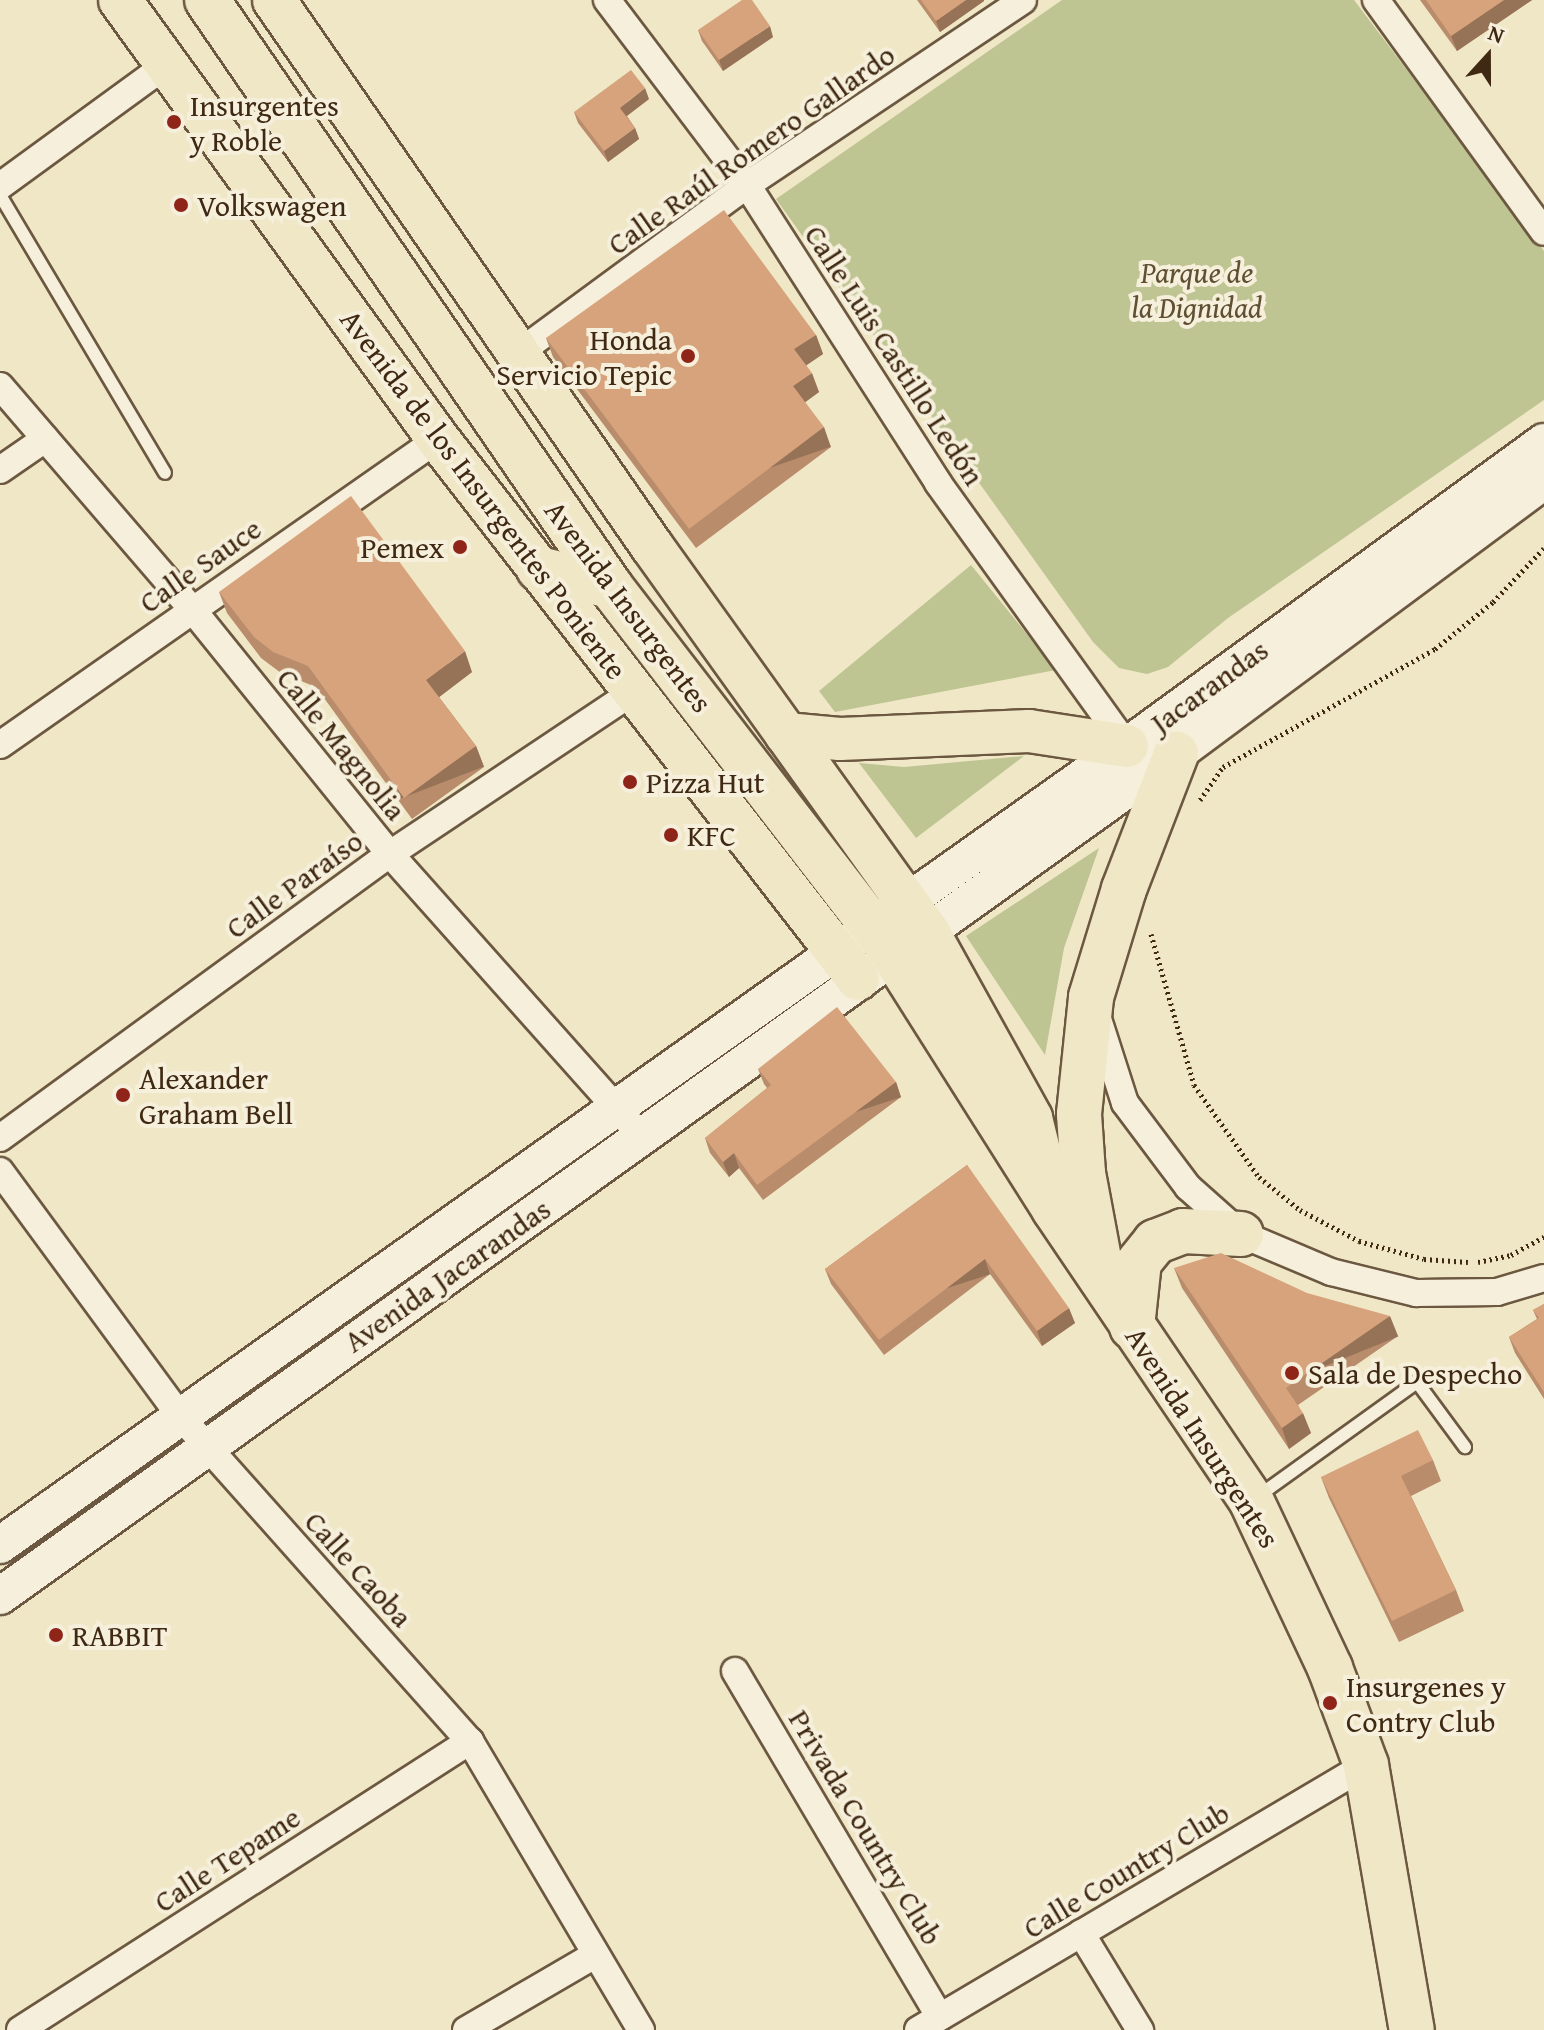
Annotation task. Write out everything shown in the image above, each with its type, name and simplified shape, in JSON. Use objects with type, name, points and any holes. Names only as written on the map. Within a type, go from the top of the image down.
[{"type":"highway","name":"Avenida Insurgentes","points":[[207,0],[610,586],[900,928],[1054,1209],[1251,1500],[1330,1668],[1366,1765]]},
{"type":"highway","points":[[539,569],[610,586]]},
{"type":"highway","points":[[1132,1327],[1101,1264],[1083,1173],[1080,1087],[1091,997],[1124,889],[1176,754]]},
{"type":"highway","points":[[1132,1327],[1139,1262],[1155,1242],[1183,1231],[1241,1234]]},
{"type":"highway","points":[[1366,1765],[1412,2030]]},
{"type":"main road","name":"Avenida de los Insurgentes Poniente","points":[[120,0],[438,439],[847,965]]},
{"type":"main road","points":[[274,0],[517,354],[786,734],[900,928]]},
{"type":"main road","name":"Jacarandas","points":[[900,928],[1127,746],[1544,442]]},
{"type":"main road","name":"Jacarandas","points":[[900,928],[1176,754],[1544,481]]},
{"type":"main road","points":[[786,734],[840,739],[1029,731],[1127,746]]},
{"type":"main road","name":"Avenida Jacarandas","points":[[0,1545],[615,1107],[847,965],[900,928]]},
{"type":"main road","name":"Avenida Jacarandas","points":[[0,1596],[642,1137],[847,965]]},
{"type":"street","name":"Calle Luis Castillo Ledón","points":[[607,0],[747,185],[938,483],[1127,746]]},
{"type":"street","name":"Calle Raúl Romero Gallardo","points":[[517,354],[747,185],[1023,0]]},
{"type":"street","points":[[1376,0],[1544,232]]},
{"type":"street","points":[[0,186],[166,65]]},
{"type":"street","name":"Calle Magnolia","points":[[0,386],[192,609],[390,854],[642,1137]]},
{"type":"street","points":[[0,470],[45,439]]},
{"type":"street","name":"Calle Sauce","points":[[0,745],[438,439]]},
{"type":"street","name":"Calle Paraíso","points":[[0,1138],[390,854],[633,692]]},
{"type":"street","points":[[1091,997],[1125,1103],[1188,1187],[1241,1234],[1331,1272],[1416,1293],[1497,1292],[1544,1278]]},
{"type":"street","name":"Calle Caoba","points":[[0,1171],[205,1447],[470,1741],[641,2030]]},
{"type":"street","name":"Privada Country Club","points":[[735,1671],[929,2024]]},
{"type":"street","name":"Calle Tepame","points":[[20,2030],[470,1741]]},
{"type":"street","name":"Calle Country Club","points":[[929,2024],[1366,1765]]},
{"type":"street","points":[[1081,1933],[1140,2030]]},
{"type":"street","points":[[466,2030],[595,1955]]},
{"type":"lane","points":[[0,195],[165,473]]},
{"type":"lane","points":[[1251,1500],[1417,1382],[1465,1447]]},
{"type":"path","points":[[1198,802],[1223,767],[1435,649],[1493,602],[1544,548]]},
{"type":"path","points":[[1153,925],[1150,940],[1194,1085],[1252,1169],[1289,1202],[1359,1241],[1424,1259],[1477,1262],[1511,1255],[1544,1237]]},
{"type":"green space","name":"Parque de la Dignidad","points":[[1062,0],[1354,0],[1544,251],[1544,400],[1228,618],[1168,667],[1147,674],[1119,668],[1093,642],[776,199]]},
{"type":"green space","points":[[971,565],[1056,670],[835,712],[819,691]]},
{"type":"green space","points":[[1024,756],[916,838],[859,763],[904,767]]},
{"type":"green space","points":[[1099,848],[1064,948],[1045,1055],[966,936]]},
{"type":"building","points":[[742,0],[752,0],[770,26],[719,60],[698,30]]},
{"type":"building","points":[[921,0],[966,0],[936,21]]},
{"type":"building","points":[[1426,0],[1504,0],[1451,36]]},
{"type":"building","points":[[631,70],[645,88],[620,108],[635,128],[604,151],[574,112]]},
{"type":"building","name":"Honda Servicio Tepic","points":[[724,210],[816,335],[794,349],[812,373],[793,386],[824,427],[689,529],[546,338]]},
{"type":"building","points":[[351,496],[465,651],[426,680],[476,746],[404,798],[308,666],[273,652],[254,637],[219,592]]},
{"type":"building","points":[[837,1007],[896,1082],[757,1185],[734,1153],[723,1162],[705,1138],[771,1085],[758,1069]]},
{"type":"building","points":[[967,1165],[1069,1308],[1037,1331],[985,1259],[879,1340],[825,1269]]},
{"type":"building","name":"Sala de Despecho","points":[[1221,1253],[1307,1293],[1390,1316],[1286,1388],[1303,1413],[1282,1428],[1174,1268]]},
{"type":"building","points":[[1544,1304],[1544,1392],[1509,1337],[1539,1318],[1533,1310]]},
{"type":"building","points":[[1418,1430],[1433,1460],[1401,1476],[1456,1590],[1392,1621],[1321,1477]]},
{"type":"place","name":"Insurgentes y Roble","points":[[174,122]]},
{"type":"place","name":"Volkswagen","points":[[181,205]]},
{"type":"place","name":"Honda Servicio Tepic","points":[[688,356]]},
{"type":"place","name":"Pemex","points":[[460,547]]},
{"type":"place","name":"Pizza Hut","points":[[630,782]]},
{"type":"place","name":"KFC","points":[[671,835]]},
{"type":"place","name":"Alexander Graham Bell","points":[[123,1095]]},
{"type":"place","name":"Sala de Despecho","points":[[1292,1373]]},
{"type":"place","name":"RABBIT","points":[[56,1635]]},
{"type":"place","name":"Insurgenes y Contry Club","points":[[1330,1703]]}]
